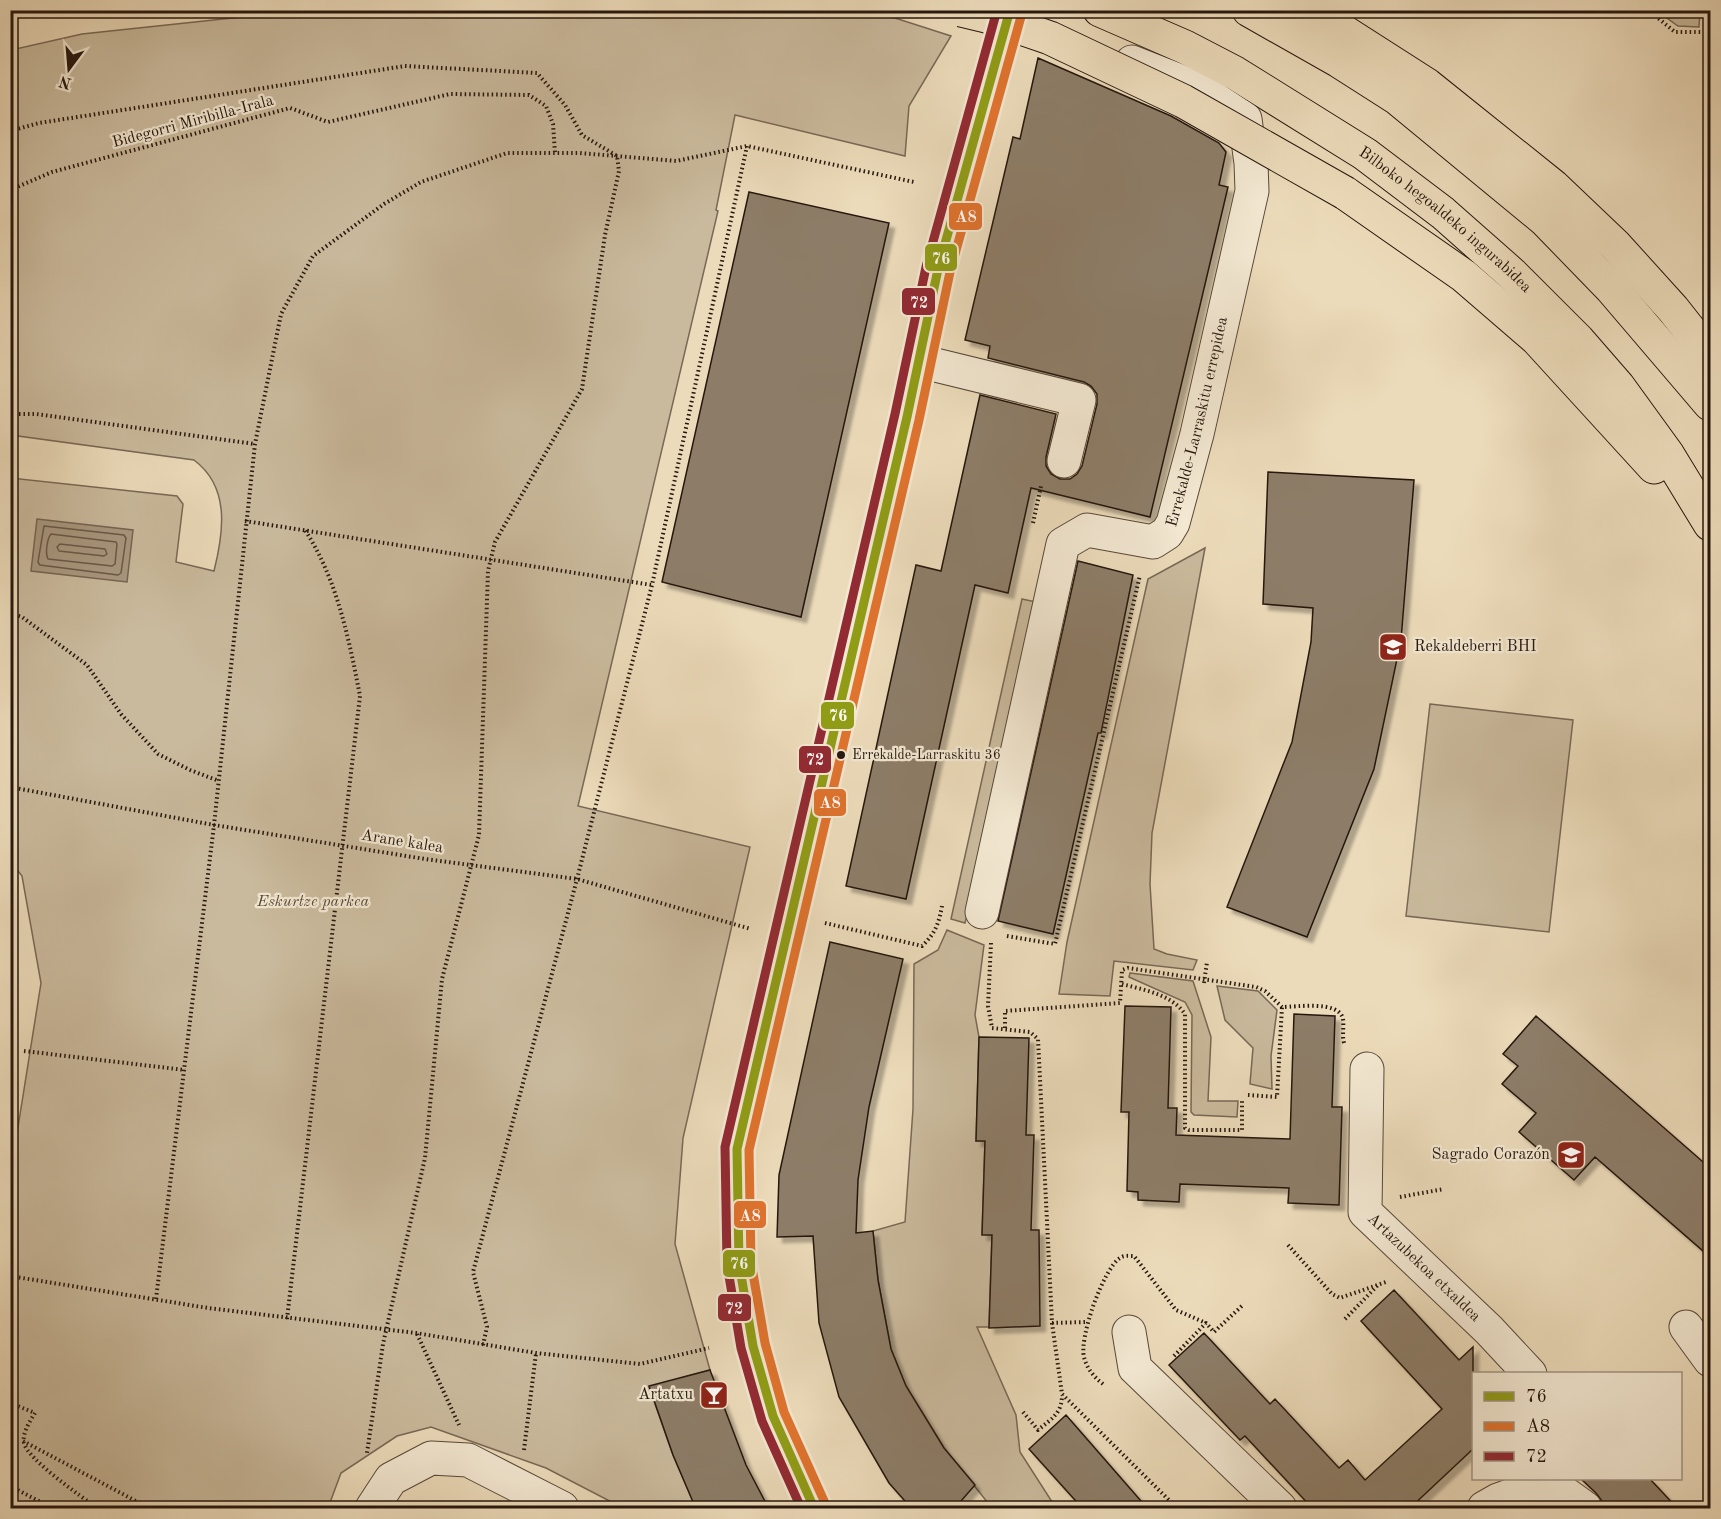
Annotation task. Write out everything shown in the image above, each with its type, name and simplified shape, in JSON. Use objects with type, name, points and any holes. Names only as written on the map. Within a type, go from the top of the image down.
[{"type":"highway","points":[[961,10],[1050,38],[1183,101],[1345,193],[1464,276],[1537,339],[1710,531]]},
{"type":"highway","name":"Bilboko hegoaldeko ingurabidea","points":[[1100,10],[1185,47],[1235,73],[1365,154],[1443,213],[1512,274],[1578,340],[1618,386],[1668,455],[1710,524]]},
{"type":"highway","points":[[1249,10],[1339,61],[1403,86],[1490,134],[1552,186],[1616,246],[1710,356]]},
{"type":"highway","points":[[1310,10],[1403,86],[1545,220],[1611,288],[1697,385],[1710,404]]},
{"type":"street","name":"Errekalde-Larraskitu errepidea","points":[[814,1509],[773,1416],[753,1346],[739,1263],[737,1149],[919,361],[938,269],[1009,15],[1198,88],[1245,119],[1252,191],[1197,434],[1173,523],[1167,534],[1154,542],[1087,530],[1063,544],[992,927]]},
{"type":"street","points":[[919,361],[1079,400],[1064,461]]},
{"type":"street","name":"Artazubekoa etxaldea","points":[[1367,1069],[1365,1212],[1488,1330],[1528,1372]]},
{"type":"street","points":[[1686,1327],[1710,1360]]},
{"type":"street","points":[[1129,1332],[1135,1368],[1280,1509]]},
{"type":"street","points":[[372,1509],[391,1479],[431,1458],[468,1460],[561,1509]]},
{"type":"street","points":[[1484,1509],[1498,1500],[1526,1490],[1568,1492]]},
{"type":"path","points":[[1648,10],[1675,32],[1710,32]]},
{"type":"path","points":[[10,131],[39,123],[405,66],[537,74],[565,105],[582,135],[617,156]]},
{"type":"path","name":"Bidegorri Miribilla-Irala","points":[[10,190],[52,172],[290,108],[328,122],[450,94],[529,95],[546,106],[553,124],[555,153]]},
{"type":"path","points":[[483,1345],[487,1327],[473,1272],[578,879],[652,585],[747,146]]},
{"type":"path","points":[[156,1299],[214,825],[255,444],[281,314],[313,256],[384,204],[421,182],[507,153],[555,153],[676,161],[747,146],[914,182]]},
{"type":"path","points":[[366,1463],[387,1330],[425,1158],[442,979],[479,835],[488,571],[495,542],[582,389],[604,235],[619,171],[617,156]]},
{"type":"path","points":[[10,414],[36,414],[255,444]]},
{"type":"path","points":[[245,521],[652,585]]},
{"type":"path","points":[[287,1318],[360,696],[350,639],[319,551],[305,530]]},
{"type":"path","points":[[1023,1412],[1038,1430],[1057,1414],[1062,1406],[1062,1394],[1052,1323],[1038,1039],[1030,1032],[992,1028],[988,1006],[992,927],[1055,944],[1140,575],[1149,570]]},
{"type":"path","points":[[10,613],[22,617],[87,665],[121,714],[158,754],[219,781]]},
{"type":"path","name":"Arane kalea","points":[[10,787],[214,825],[471,865],[578,879],[785,939]]},
{"type":"path","points":[[836,926],[922,946],[932,937],[942,906]]},
{"type":"path","points":[[938,924],[948,926]]},
{"type":"path","points":[[1204,982],[1207,962]]},
{"type":"path","points":[[1005,1028],[1005,1011],[1120,1003],[1122,970],[1128,968],[1204,982],[1256,987],[1265,991],[1282,1007],[1330,1006],[1338,1011],[1342,1018],[1345,1050],[1351,1058],[1367,1069]]},
{"type":"path","points":[[1122,984],[1163,996],[1179,1006],[1185,1014],[1185,1128],[1189,1130],[1242,1130],[1242,1101]]},
{"type":"path","points":[[1248,1095],[1277,1097],[1282,1007]]},
{"type":"path","points":[[24,1051],[185,1070]]},
{"type":"path","points":[[1392,1199],[1444,1189]]},
{"type":"path","points":[[1288,1245],[1332,1294],[1340,1298],[1393,1281]]},
{"type":"path","points":[[1052,1323],[1087,1322],[1112,1268],[1123,1256],[1134,1256],[1176,1310],[1206,1323],[1214,1332],[1244,1304]]},
{"type":"path","points":[[10,1276],[287,1318],[416,1333],[536,1353],[640,1364],[708,1348]]},
{"type":"path","points":[[1345,1319],[1378,1284]]},
{"type":"path","points":[[1173,1356],[1206,1323]]},
{"type":"path","points":[[416,1333],[462,1431]]},
{"type":"path","points":[[523,1457],[536,1353]]},
{"type":"path","points":[[1062,1394],[1177,1509]]},
{"type":"path","points":[[10,1403],[34,1413],[23,1441],[27,1450],[40,1464],[97,1509]]},
{"type":"path","points":[[23,1441],[149,1509]]},
{"type":"path","points":[[10,1486],[52,1509]]},
{"type":"green space","name":"Eskurtze parkea","points":[[308,10],[846,11],[895,18],[951,36],[909,106],[905,156],[735,115],[716,210],[718,211],[578,806],[750,847],[683,1138],[675,1244],[710,1370],[649,1387],[673,1455],[696,1508],[623,1508],[546,1468],[431,1427],[397,1436],[341,1473],[328,1508],[11,1508],[11,1171],[41,983],[22,876],[11,862],[11,478],[177,496],[183,504],[176,562],[214,571],[222,525],[219,496],[214,483],[206,471],[194,460],[11,435],[11,50],[82,34]]},
{"type":"green space","points":[[1657,11],[1700,11],[1699,27],[1678,26]]},
{"type":"green space","points":[[1205,548],[1152,833],[1150,884],[1154,949],[1197,960],[1193,970],[1114,961],[1110,996],[1059,994],[1067,942],[1148,579]]},
{"type":"green space","points":[[1022,599],[1041,603],[965,923],[951,919]]},
{"type":"green space","points":[[1430,704],[1573,720],[1549,932],[1406,916]]},
{"type":"green space","points":[[947,930],[984,945],[975,1015],[979,1037],[976,1141],[985,1141],[982,1234],[992,1235],[989,1327],[977,1327],[1016,1415],[1020,1452],[1056,1508],[992,1508],[944,1448],[906,1386],[891,1349],[878,1280],[873,1231],[905,1222],[913,1109],[914,964],[938,950]]},
{"type":"green space","points":[[1130,973],[1193,981],[1211,1037],[1208,1101],[1238,1101],[1237,1117],[1194,1115],[1191,1112],[1192,1015],[1185,1002],[1129,977]]},
{"type":"green space","points":[[1217,986],[1258,991],[1277,1010],[1271,1056],[1272,1089],[1250,1084],[1253,1048],[1225,1020]]},
{"type":"water","points":[[37,519],[133,530],[127,582],[31,571]]},
{"type":"building","points":[[1038,58],[1171,116],[1219,143],[1226,152],[1219,185],[1228,187],[1150,517],[1031,488],[1008,593],[975,585],[906,899],[846,886],[916,565],[941,571],[980,395],[1056,414],[1046,466],[1051,474],[1060,479],[1070,479],[1082,466],[1097,404],[1097,394],[1091,386],[1084,382],[988,358],[990,346],[965,340],[1013,137],[1020,139]]},
{"type":"building","points":[[749,192],[889,223],[801,617],[662,582]]},
{"type":"building","points":[[1268,472],[1414,480],[1401,640],[1374,769],[1307,937],[1227,907],[1292,742],[1311,642],[1313,608],[1263,604]]},
{"type":"building","points":[[1078,561],[1133,575],[1101,733],[1098,733],[1053,934],[998,921]]},
{"type":"building","points":[[830,942],[903,959],[869,1107],[858,1180],[856,1233],[873,1231],[878,1280],[891,1349],[906,1386],[944,1448],[975,1485],[954,1509],[912,1509],[889,1483],[839,1397],[819,1323],[813,1236],[777,1237],[779,1175]]},
{"type":"building","points":[[1125,1006],[1171,1007],[1168,1108],[1177,1108],[1176,1135],[1290,1139],[1294,1014],[1335,1016],[1332,1107],[1342,1107],[1339,1205],[1288,1203],[1289,1188],[1180,1184],[1179,1202],[1138,1200],[1138,1192],[1127,1191],[1129,1112],[1121,1112]]},
{"type":"building","points":[[1536,1016],[1710,1168],[1710,1257],[1595,1157],[1574,1180],[1519,1132],[1536,1113],[1502,1084],[1518,1066],[1503,1054]]},
{"type":"building","points":[[979,1037],[1029,1038],[1026,1135],[1034,1135],[1031,1230],[1039,1230],[1040,1326],[989,1328],[992,1235],[982,1235],[985,1141],[976,1141]]},
{"type":"building","points":[[1394,1290],[1459,1360],[1473,1347],[1472,1450],[1409,1509],[1313,1509],[1245,1436],[1240,1440],[1169,1365],[1204,1333],[1270,1404],[1275,1399],[1339,1468],[1348,1460],[1365,1480],[1442,1409],[1361,1321]]},
{"type":"building","points":[[710,1370],[746,1465],[769,1509],[696,1509],[673,1455],[649,1386]]},
{"type":"building","points":[[1066,1415],[1148,1509],[1083,1509],[1029,1449]]},
{"type":"building","points":[[1582,1480],[1651,1480],[1678,1509],[1608,1509]]},
{"type":"transit line","name":"72","points":[[801,1508],[762,1421],[741,1348],[727,1264],[725,1147],[895,414],[926,267],[997,10]]},
{"type":"transit line","name":"76","points":[[814,1508],[773,1416],[753,1346],[739,1263],[737,1149],[907,417],[938,269],[1010,10]]},
{"type":"transit line","name":"A8","points":[[825,1503],[784,1412],[765,1343],[751,1262],[749,1150],[919,420],[950,272],[1022,13]]},
{"type":"place","name":"Rekaldeberri BHI","points":[[1393,647]]},
{"type":"place","name":"Errekalde-Larraskitu 36","points":[[841,755]]},
{"type":"place","name":"Sagrado Corazón","points":[[1571,1155]]},
{"type":"place","name":"Artatxu","points":[[714,1395]]}]
